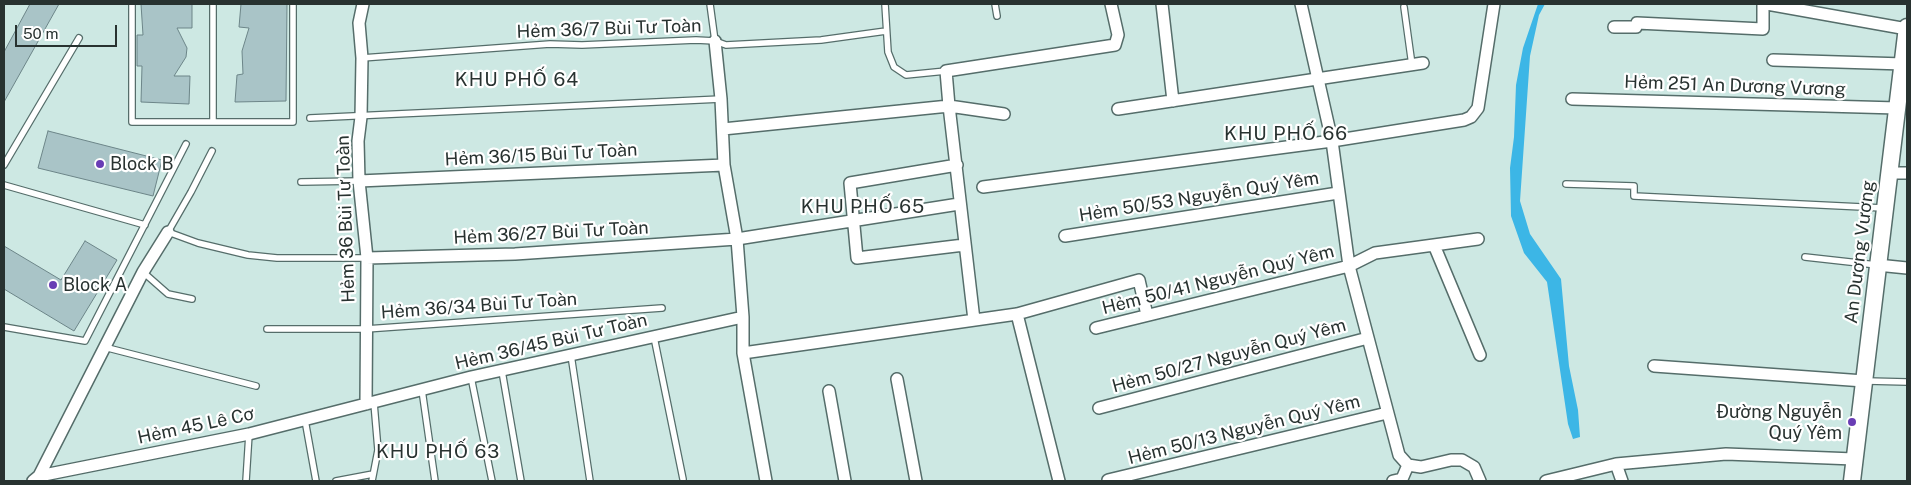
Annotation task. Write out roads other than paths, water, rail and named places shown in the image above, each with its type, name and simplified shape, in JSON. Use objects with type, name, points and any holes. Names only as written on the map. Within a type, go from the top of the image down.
[{"type":"main road","name":"An Dương Vương","points":[[1852,481],[1897,108],[1904,90],[1907,28]]},
{"type":"street","name":"Hẻm 36 Bùi Tư Toàn","points":[[363,4],[359,23],[362,58],[361,117],[358,141],[359,181],[367,258],[366,329],[370,404]]},
{"type":"street","points":[[974,320],[959,204],[957,165],[946,71],[1115,45],[1118,35],[1111,4]]},
{"type":"street","points":[[1162,4],[1173,101]]},
{"type":"street","points":[[1301,4],[1332,141],[1349,266],[1399,454],[1408,465],[1421,467],[1452,460],[1462,460],[1474,467],[1480,481]]},
{"type":"street","points":[[984,187],[1332,141],[1464,120],[1471,117],[1478,108],[1494,4]]},
{"type":"street","points":[[1614,27],[1636,27],[1637,23],[1763,29],[1763,4]]},
{"type":"street","points":[[1767,4],[1907,28]]},
{"type":"street","points":[[715,41],[721,98],[724,165],[737,239],[743,317],[743,353],[766,481]]},
{"type":"street","points":[[1773,60],[1904,64]]},
{"type":"street","points":[[1118,109],[1417,64]]},
{"type":"street","name":"Hẻm 251 An Dương Vương","points":[[1572,99],[1897,108]]},
{"type":"street","points":[[723,128],[949,106],[1004,114]]},
{"type":"street","name":"Hẻm 36/15 Bùi Tư Toàn","points":[[359,181],[724,165]]},
{"type":"street","points":[[957,165],[850,183],[853,221],[857,258],[964,244]]},
{"type":"street","points":[[1889,172],[1907,173]]},
{"type":"street","name":"Hẻm 50/53 Nguyễn Quý Yêm","points":[[1065,236],[1338,193]]},
{"type":"street","name":"Hẻm 36/27 Bùi Tư Toàn","points":[[367,258],[515,254],[737,239],[959,204]]},
{"type":"street","points":[[36,478],[143,272],[168,232]]},
{"type":"street","name":"Hẻm 50/41 Nguyễn Quý Yêm","points":[[1096,328],[1349,266],[1375,253],[1478,239]]},
{"type":"street","points":[[1434,245],[1480,356]]},
{"type":"street","points":[[1877,265],[1907,268]]},
{"type":"street","points":[[743,353],[1017,314],[1139,280],[1147,315]]},
{"type":"street","points":[[1017,314],[1059,481]]},
{"type":"street","name":"Hẻm 36/45 Bùi Tư Toàn","points":[[370,404],[471,377],[743,317]]},
{"type":"street","name":"Hẻm 50/27 Nguyễn Quý Yêm","points":[[1098,408],[1368,338]]},
{"type":"street","points":[[1654,366],[1864,381]]},
{"type":"street","points":[[897,379],[916,481]]},
{"type":"street","points":[[829,391],[845,481]]},
{"type":"street","name":"Hẻm 45 Lê Cơ","points":[[36,478],[249,434],[370,404]]},
{"type":"street","name":"Hẻm 50/13 Nguyễn Quý Yêm","points":[[1108,480],[1387,413]]},
{"type":"street","points":[[1546,481],[1571,478],[1616,464],[1726,454],[1854,459]]},
{"type":"street","points":[[1616,464],[1622,481]]},
{"type":"street","points":[[1393,481],[1402,479],[1408,465]]},
{"type":"lane","points":[[132,4],[132,122],[213,122],[293,122],[293,4]]},
{"type":"lane","points":[[213,4],[213,122]]},
{"type":"lane","points":[[710,4],[715,41]]},
{"type":"lane","points":[[885,4],[888,52],[894,67],[906,75],[946,71]]},
{"type":"lane","points":[[995,4],[997,16]]},
{"type":"lane","points":[[1404,7],[1417,64]]},
{"type":"lane","name":"Hẻm 36/7 Bùi Tư Toàn","points":[[362,58],[550,44],[582,45],[696,40],[715,41],[726,45],[811,40],[886,31]]},
{"type":"lane","points":[[4,165],[79,38]]},
{"type":"lane","points":[[310,118],[721,98]]},
{"type":"lane","points":[[4,328],[85,341],[186,144]]},
{"type":"lane","points":[[212,151],[168,232],[198,243],[268,257],[367,258]]},
{"type":"lane","points":[[302,182],[359,181]]},
{"type":"lane","points":[[1566,184],[1634,186],[1634,196],[1885,208]]},
{"type":"lane","points":[[4,186],[145,225]]},
{"type":"lane","points":[[1805,257],[1877,265]]},
{"type":"lane","points":[[143,272],[168,294],[192,299]]},
{"type":"lane","name":"Hẻm 36/34 Bùi Tư Toàn","points":[[267,329],[366,329],[662,308]]},
{"type":"lane","points":[[654,337],[683,479]]},
{"type":"lane","points":[[104,347],[256,386]]},
{"type":"lane","points":[[571,356],[590,481]]},
{"type":"lane","points":[[502,371],[521,481]]},
{"type":"lane","points":[[471,377],[492,481]]},
{"type":"lane","points":[[1864,381],[1907,382]]},
{"type":"lane","points":[[422,390],[435,481]]},
{"type":"lane","points":[[370,404],[378,450],[372,481]]},
{"type":"lane","points":[[305,420],[316,481]]},
{"type":"lane","points":[[246,481],[249,434]]},
{"type":"lane","points":[[336,481],[373,474]]},
{"type":"water","points":[[1538,4],[1545,4],[1539,15],[1530,56],[1520,201],[1530,234],[1561,279],[1569,366],[1578,410],[1580,437],[1573,439],[1568,424],[1547,282],[1524,253],[1511,216],[1510,168],[1514,137],[1516,85],[1523,48]]},
{"type":"place","name":"Block B","points":[[100,164]]},
{"type":"place","name":"Block A","points":[[53,285]]},
{"type":"place","name":"Đường Nguyễn Quý Yêm","points":[[1852,422]]},
{"type":"district","name":"KHU PHỐ 64","points":[[517,80]]},
{"type":"district","name":"KHU PHỐ 66","points":[[1286,134]]},
{"type":"district","name":"KHU PHỐ 65","points":[[863,207]]},
{"type":"district","name":"KHU PHỐ 63","points":[[438,452]]}]
